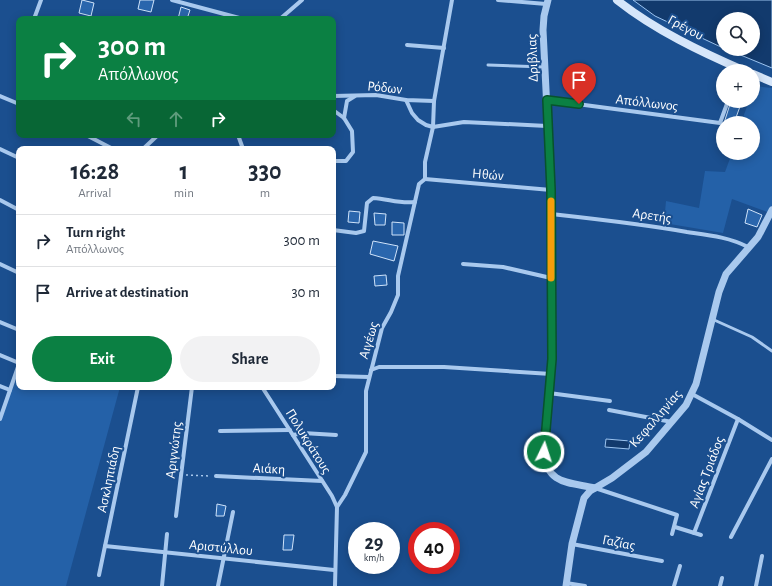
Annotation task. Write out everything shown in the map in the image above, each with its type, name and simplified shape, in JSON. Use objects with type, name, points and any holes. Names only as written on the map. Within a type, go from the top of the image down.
[{"type":"main road","name":"Γρέγου","points":[[617,0],[634,13],[729,64]]},
{"type":"main road","points":[[760,77],[772,82]]},
{"type":"street","points":[[35,16],[41,0]]},
{"type":"street","points":[[172,0],[232,16]]},
{"type":"street","points":[[283,16],[302,0]]},
{"type":"street","name":"Αιγέως","points":[[337,507],[345,495],[366,452],[366,396],[369,377],[382,328],[391,312],[398,294],[398,276],[419,184],[424,179],[425,162],[433,127],[434,101],[452,0]]},
{"type":"street","points":[[498,0],[547,2]]},
{"type":"street","name":"Δριβλιας","points":[[547,2],[543,30],[551,190],[551,374],[544,452],[547,470],[556,478],[594,488]]},
{"type":"street","points":[[407,45],[444,48]]},
{"type":"street","name":"Ρόδων","points":[[336,96],[376,95],[406,100],[434,101]]},
{"type":"street","points":[[0,96],[16,103]]},
{"type":"street","points":[[344,118],[347,101],[355,96]]},
{"type":"street","points":[[406,100],[418,120],[433,127],[464,122],[547,126]]},
{"type":"street","name":"Απόλλωνος","points":[[547,100],[720,123],[725,108]]},
{"type":"street","points":[[336,112],[344,118],[352,131],[353,152],[346,161],[336,162]]},
{"type":"street","points":[[92,138],[107,146]]},
{"type":"street","points":[[146,146],[155,138]]},
{"type":"street","points":[[0,149],[16,157]]},
{"type":"street","name":"Ηθών","points":[[424,179],[551,190]]},
{"type":"street","points":[[336,230],[356,233],[364,231],[367,202],[374,198],[386,199],[400,204],[415,202]]},
{"type":"street","points":[[0,200],[16,208]]},
{"type":"street","name":"Κεφαλληνίας","points":[[566,585],[572,544],[584,498],[594,488],[612,478],[646,452],[672,422],[692,394],[712,319],[726,274],[758,237],[772,210]]},
{"type":"street","name":"Αρετής","points":[[551,214],[659,227],[723,238],[736,241],[748,247]]},
{"type":"street","points":[[0,264],[16,272]]},
{"type":"street","points":[[463,264],[503,267],[551,278]]},
{"type":"street","points":[[0,322],[16,329]]},
{"type":"street","points":[[0,354],[16,362]]},
{"type":"street","points":[[371,370],[380,367],[444,367],[551,374]]},
{"type":"street","points":[[0,419],[16,373]]},
{"type":"street","points":[[336,376],[369,377]]},
{"type":"street","points":[[0,386],[10,390]]},
{"type":"street","name":"Ασκληπιάδη","points":[[99,575],[137,390]]},
{"type":"street","name":"Αριγνώτης","points":[[176,516],[192,390]]},
{"type":"street","name":"Πολυκράτους","points":[[264,390],[332,496],[337,507]]},
{"type":"street","points":[[549,393],[610,401]]},
{"type":"street","points":[[692,394],[738,419],[772,440]]},
{"type":"street","points":[[609,410],[672,422]]},
{"type":"street","name":"Αγίας Τριάδος","points":[[694,532],[738,419]]},
{"type":"street","points":[[220,431],[290,430]]},
{"type":"street","points":[[293,435],[303,433],[336,435]]},
{"type":"street","points":[[731,537],[772,458]]},
{"type":"street","name":"Αιάκη","points":[[216,476],[322,481]]},
{"type":"street","points":[[594,488],[677,515],[672,534]]},
{"type":"street","points":[[334,586],[337,507]]},
{"type":"street","points":[[218,586],[233,512]]},
{"type":"street","points":[[675,527],[701,535]]},
{"type":"street","points":[[162,586],[167,534]]},
{"type":"street","name":"Γαζίας","points":[[572,544],[662,561]]},
{"type":"street","name":"Αριστύλλου","points":[[105,546],[334,570]]},
{"type":"street","points":[[756,586],[762,556]]},
{"type":"street","points":[[674,586],[680,566]]},
{"type":"street","points":[[720,586],[722,578]]},
{"type":"street","points":[[566,585],[585,586]]},
{"type":"lane","points":[[488,65],[544,67]]},
{"type":"lane","points":[[712,319],[752,337],[772,351]]},
{"type":"path","points":[[181,475],[216,476]]},
{"type":"shaded area","points":[[633,0],[772,0],[772,68],[743,56],[760,56],[760,12],[716,12],[716,45],[655,16]]},
{"type":"shaded area","points":[[760,87],[772,88],[772,211],[770,213],[732,199],[723,233],[664,223],[666,201],[699,208],[705,171],[725,172],[729,160],[760,160],[760,116],[744,116],[746,108],[760,108]]},
{"type":"shaded area","points":[[16,380],[16,390],[119,390],[66,586],[0,586],[0,416]]},
{"type":"shaded area","points":[[606,439],[630,441],[629,449],[605,447]]},
{"type":"building","points":[[82,0],[94,3],[91,16],[79,13]]},
{"type":"building","points":[[140,0],[154,0],[151,12],[138,9]]},
{"type":"building","points":[[181,7],[190,10],[188,16],[179,16]]},
{"type":"building","points":[[729,108],[739,108],[737,116],[726,116]]},
{"type":"building","points":[[748,209],[762,215],[757,227],[745,223]]},
{"type":"building","points":[[349,211],[360,212],[359,223],[348,222]]},
{"type":"building","points":[[374,213],[386,214],[385,225],[375,225]]},
{"type":"building","points":[[392,222],[404,223],[404,235],[392,235]]},
{"type":"building","points":[[373,241],[398,246],[394,261],[370,254]]},
{"type":"building","points":[[386,275],[387,285],[375,286],[374,276]]},
{"type":"building","points":[[217,504],[226,506],[224,516],[216,516]]},
{"type":"building","points":[[284,535],[294,535],[292,550],[283,550]]},
{"type":"slow traffic","points":[[551,201],[551,278]]},
{"type":"route","points":[[544,452],[552,359],[551,190],[547,100],[579,104]]}]
